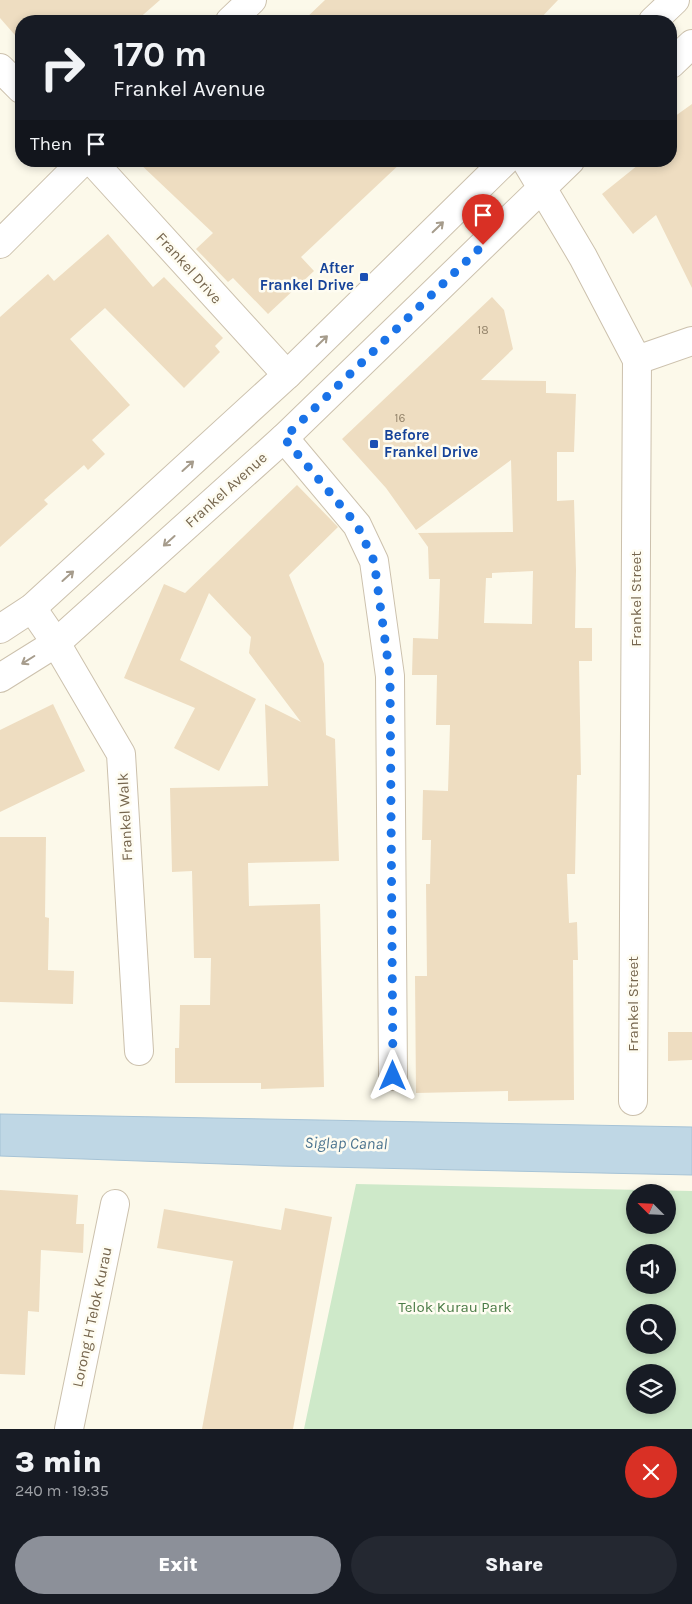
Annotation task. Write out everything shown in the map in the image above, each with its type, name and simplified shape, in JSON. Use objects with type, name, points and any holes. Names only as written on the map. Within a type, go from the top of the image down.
[{"type":"street","points":[[236,15],[252,0]]},
{"type":"street","points":[[659,15],[675,0]]},
{"type":"street","points":[[677,58],[692,44]]},
{"type":"street","points":[[0,68],[15,84]]},
{"type":"street","points":[[0,244],[77,167]]},
{"type":"street","name":"Frankel Drive","points":[[97,167],[287,375]]},
{"type":"street","points":[[0,629],[32,608],[287,375],[499,167]]},
{"type":"street","name":"Frankel Street","points":[[530,167],[583,257],[637,360],[632,1101]]},
{"type":"street","name":"Frankel Avenue","points":[[0,678],[56,643],[284,438],[564,167]]},
{"type":"street","points":[[637,360],[692,341]]},
{"type":"street","points":[[284,438],[357,525],[374,561],[390,676],[393,1076]]},
{"type":"street","name":"Frankel Walk","points":[[32,608],[56,643],[121,754],[139,1051]]},
{"type":"street","name":"Lorong H Telok Kurau","points":[[69,1429],[115,1204]]},
{"type":"green space","name":"Telok Kurau Park","points":[[356,1184],[626,1190],[626,1234],[676,1234],[676,1191],[692,1191],[692,1429],[304,1429]]},
{"type":"water","name":"Siglap Canal","points":[[0,1114],[692,1127],[692,1175],[279,1166],[0,1156]]},
{"type":"building","points":[[0,0],[160,0],[143,15],[15,15],[15,35],[0,18]]},
{"type":"building","points":[[325,0],[558,0],[544,15],[309,15]]},
{"type":"building","points":[[692,104],[692,288],[656,215],[633,234],[602,194],[636,167],[677,167],[677,115]]},
{"type":"building","points":[[143,167],[397,167],[301,257],[314,271],[268,314],[233,278],[228,282],[196,249],[213,233]]},
{"type":"building","points":[[108,234],[153,287],[164,277],[223,338],[215,346],[220,352],[184,388],[105,308],[70,339],[130,405],[92,440],[105,454],[88,470],[84,465],[44,500],[48,504],[0,547],[0,317],[48,274],[54,281]]},
{"type":"building","points":[[492,297],[504,310],[513,349],[481,380],[546,381],[546,393],[576,394],[574,452],[557,452],[557,501],[574,500],[575,628],[592,628],[592,661],[579,661],[581,775],[577,775],[575,874],[567,874],[569,923],[577,922],[578,960],[573,960],[574,1100],[508,1101],[508,1091],[416,1093],[415,976],[427,976],[426,884],[430,884],[431,840],[422,840],[423,790],[448,791],[450,725],[436,725],[437,675],[412,675],[413,638],[438,639],[440,579],[429,579],[428,547],[418,533],[513,532],[511,460],[416,530],[386,488],[342,439]],"holes":[[[533,571],[532,624],[484,623],[486,578],[492,578],[492,573]]]},
{"type":"building","points":[[297,485],[338,527],[289,575],[324,664],[326,735],[335,739],[339,861],[248,863],[249,906],[320,904],[324,1087],[261,1089],[261,1083],[175,1083],[175,1048],[179,1048],[180,1005],[210,1005],[211,958],[194,958],[192,871],[172,872],[170,788],[268,786],[265,704],[301,722],[249,653],[251,637],[209,593],[180,660],[256,699],[219,771],[174,748],[195,708],[124,678],[164,584],[185,593]]},
{"type":"building","points":[[53,704],[85,771],[0,812],[0,730]]},
{"type":"building","points":[[0,837],[46,837],[45,917],[49,918],[48,970],[74,971],[73,1004],[0,1002]]},
{"type":"building","points":[[668,1032],[692,1032],[692,1060],[668,1061]]},
{"type":"building","points":[[0,1190],[78,1195],[76,1224],[84,1224],[83,1253],[41,1250],[39,1312],[28,1311],[25,1375],[0,1374]]},
{"type":"building","points":[[285,1208],[332,1217],[293,1429],[202,1429],[233,1261],[157,1248],[164,1209],[281,1230]]},
{"type":"place","name":"After Frankel Drive","points":[[364,277]]},
{"type":"place","name":"Before Frankel Drive","points":[[374,444]]},
{"type":"route","points":[[393,1076],[390,676],[374,561],[357,525],[284,438],[483,245]]}]
